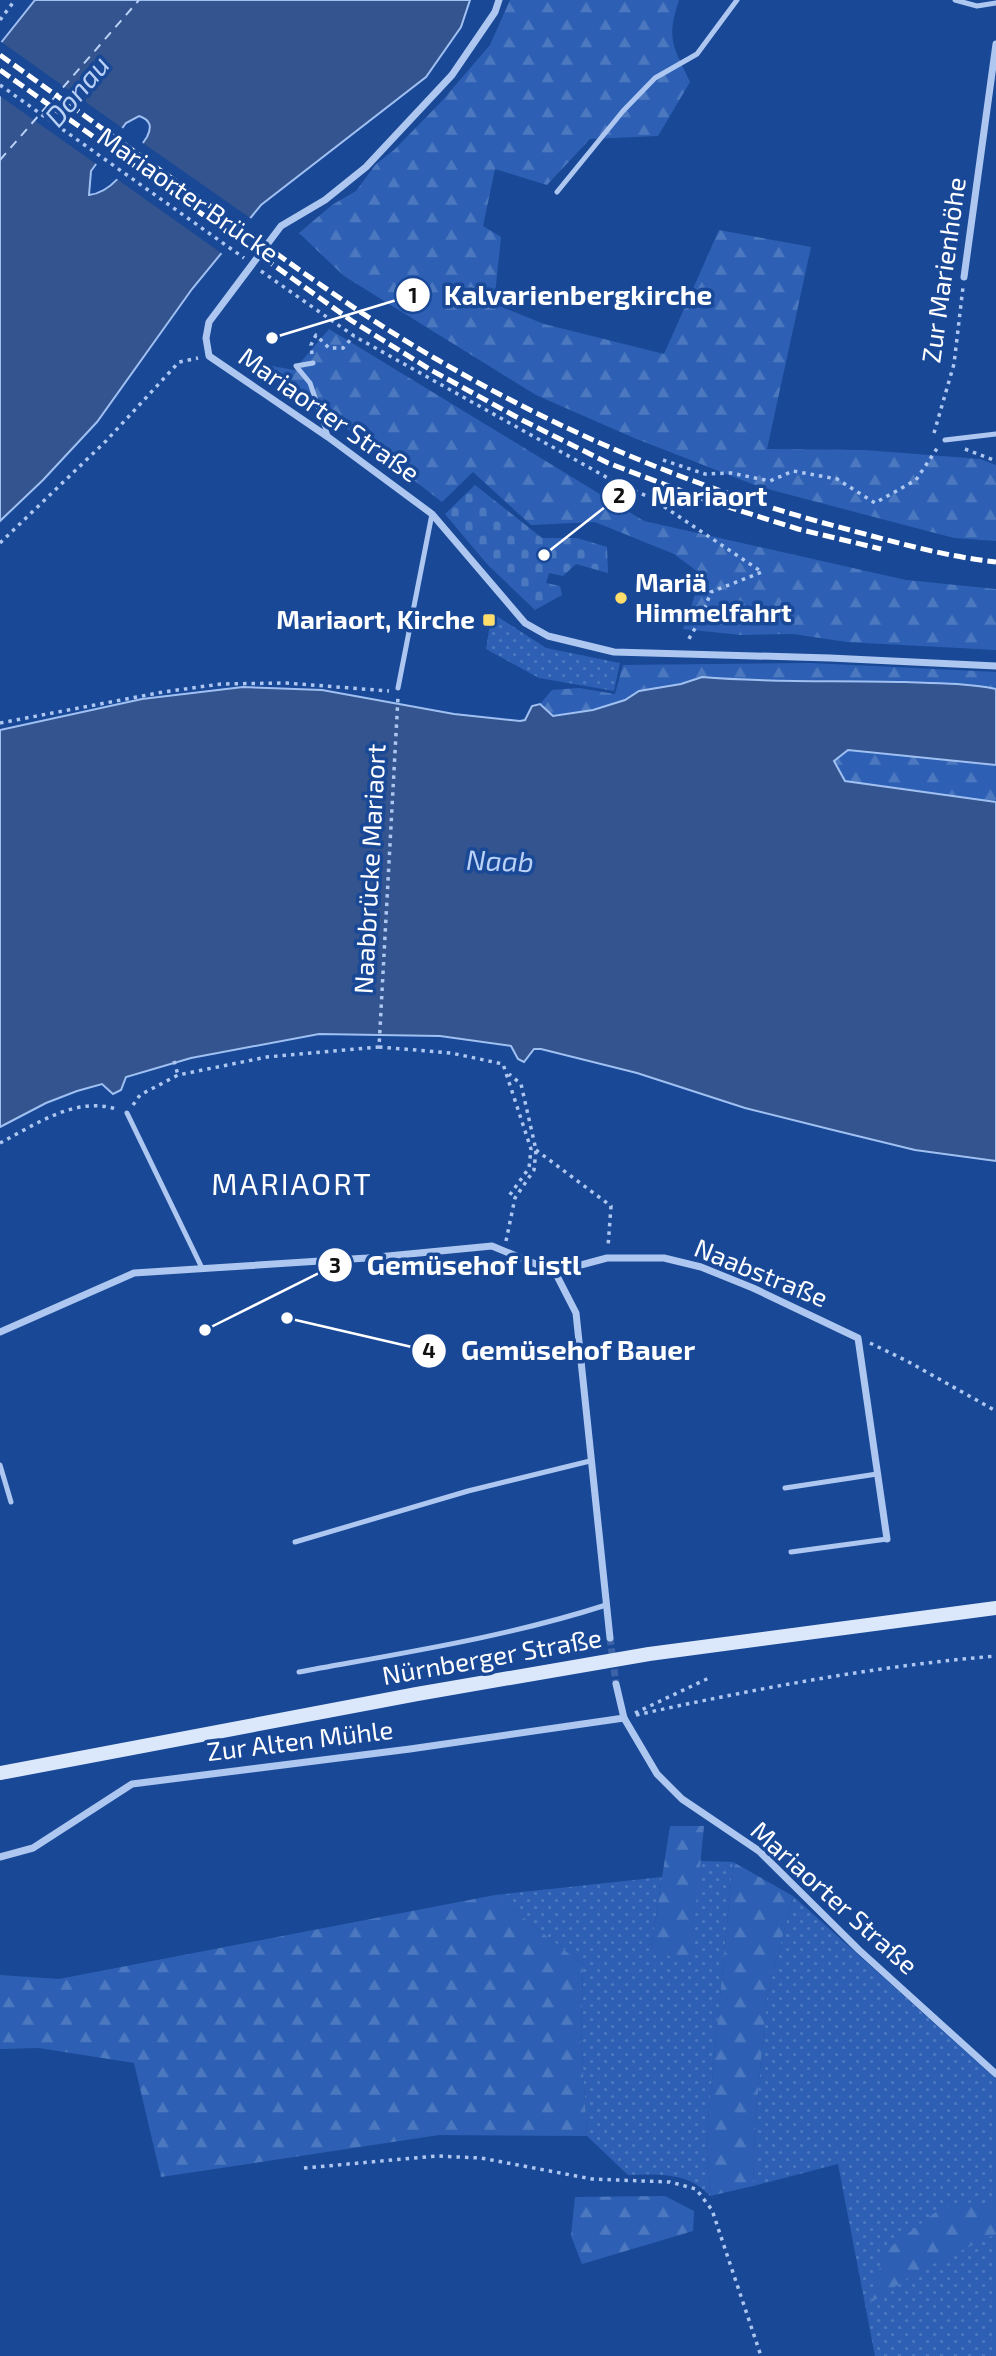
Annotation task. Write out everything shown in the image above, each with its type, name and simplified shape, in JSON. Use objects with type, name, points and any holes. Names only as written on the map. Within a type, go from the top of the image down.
[{"type":"main road","name":"Nürnberger Straße","points":[[0,1773],[417,1694],[649,1654],[996,1608]]},
{"type":"street","name":"Mariaorter Straße","points":[[499,0],[495,12],[452,75],[366,167],[325,200],[281,226],[209,323],[206,338],[209,356],[432,514],[525,623],[548,636],[614,652],[996,666]]},
{"type":"street","name":"Zur Marienhöhe","points":[[964,277],[996,44]]},
{"type":"street","points":[[0,1332],[134,1273],[367,1258],[492,1246],[555,1272],[576,1312],[610,1638]]},
{"type":"street","name":"Naabstraße","points":[[555,1272],[607,1258],[663,1258],[701,1267],[753,1288],[858,1338]]},
{"type":"street","points":[[858,1338],[887,1539]]},
{"type":"street","name":"Mariaorter Straße","points":[[616,1684],[624,1718],[657,1774],[682,1799],[759,1851],[859,1950],[996,2074]]},
{"type":"street","name":"Zur Alten Mühle","points":[[0,1857],[33,1848],[132,1784],[410,1749],[624,1718]]},
{"type":"lane","points":[[557,192],[623,111],[654,78],[697,54],[737,0]]},
{"type":"lane","points":[[955,0],[977,6],[996,3]]},
{"type":"lane","points":[[313,363],[296,366],[310,383],[328,438]]},
{"type":"lane","points":[[945,440],[996,434]]},
{"type":"lane","points":[[398,689],[432,514]]},
{"type":"lane","points":[[127,1113],[202,1268]]},
{"type":"lane","points":[[295,1542],[468,1492],[590,1461]]},
{"type":"lane","points":[[0,1465],[11,1502]]},
{"type":"lane","points":[[785,1488],[877,1474]]},
{"type":"lane","points":[[791,1552],[887,1539]]},
{"type":"lane","points":[[299,1672],[469,1640],[606,1605]]},
{"type":"path","points":[[0,20],[15,0]]},
{"type":"path","name":"Mariaorter Brücke","points":[[0,85],[354,336],[615,482],[651,498],[762,572],[711,592],[700,620],[680,653]]},
{"type":"path","name":"Zur Marienhöhe","points":[[945,440],[933,437],[954,364],[964,277]]},
{"type":"path","points":[[313,363],[311,345],[316,335],[329,348],[343,348],[354,336]]},
{"type":"path","points":[[0,543],[98,448],[179,362],[209,356]]},
{"type":"path","points":[[663,460],[705,474],[731,473],[770,481],[793,471],[837,479],[875,503],[916,480],[945,440]]},
{"type":"path","points":[[952,440],[971,453],[996,461]]},
{"type":"path","points":[[0,723],[163,692],[221,684],[286,683],[388,692],[398,689]]},
{"type":"path","name":"Naabbrücke Mariaort","points":[[379,1047],[398,702]]},
{"type":"path","points":[[0,1143],[56,1114],[84,1106],[109,1107],[127,1113],[140,1095],[178,1075],[267,1057],[379,1047],[451,1053],[503,1064],[507,1073],[531,1149],[529,1168],[509,1196]]},
{"type":"path","points":[[174,1061],[178,1075]]},
{"type":"path","points":[[504,1251],[515,1198],[534,1170],[536,1150],[521,1084],[507,1073]]},
{"type":"path","points":[[536,1150],[611,1206],[607,1258]]},
{"type":"path","points":[[858,1338],[996,1411]]},
{"type":"path","points":[[624,1718],[759,1689],[917,1662],[996,1656]]},
{"type":"path","points":[[624,1718],[711,1677]]},
{"type":"path","points":[[304,2168],[437,2156],[481,2158],[592,2179],[670,2182],[696,2189],[712,2210],[761,2356]]},
{"type":"green space","points":[[510,0],[679,0],[673,24],[673,42],[690,82],[658,136],[590,139],[547,185],[495,169],[483,226],[501,237],[494,304],[544,324],[664,354],[719,230],[811,247],[767,449],[864,450],[980,459],[996,465],[996,541],[954,538],[760,487],[634,438],[536,395],[344,276],[299,233],[332,205],[356,191],[376,164],[394,150],[441,102],[490,45]]},
{"type":"green space","points":[[329,329],[644,521],[906,580],[996,589],[996,650],[847,642],[793,634],[741,635],[683,629],[702,575],[674,554],[595,522],[531,525],[473,472],[442,502],[340,423],[245,361],[294,370]]},
{"type":"green space","points":[[475,485],[542,538],[577,538],[607,547],[608,573],[576,564],[563,576],[549,573],[546,583],[560,586],[562,595],[535,610],[487,564],[445,514]]},
{"type":"green space","points":[[492,613],[546,648],[620,663],[614,691],[539,678],[486,649]]},
{"type":"green space","points":[[810,663],[996,672],[996,689],[969,684],[746,681],[702,677],[681,684],[639,691],[625,700],[593,710],[553,716],[540,704],[552,690],[579,688],[615,694],[623,665]]},
{"type":"green space","points":[[848,750],[996,765],[996,802],[845,781],[834,761]]},
{"type":"green space","points":[[670,1826],[704,1826],[691,1957],[676,1959],[651,1948]]},
{"type":"green space","points":[[700,1861],[733,1862],[707,2131],[710,2196],[693,2182],[672,2176],[628,2175],[587,2136],[581,2033],[583,1965],[495,1895],[662,1877],[651,1948],[690,1957]]},
{"type":"green space","points":[[733,1862],[793,1896],[767,1997],[755,2124],[753,2186],[710,2196],[707,2131]]},
{"type":"green space","points":[[495,1895],[583,1965],[581,2033],[587,2136],[439,2135],[161,2177],[134,2063],[39,2048],[0,2049],[0,1975],[59,1979]]},
{"type":"green space","points":[[793,1896],[996,2079],[996,2356],[875,2356],[838,2164],[753,2186],[755,2124],[767,1997]]},
{"type":"green space","points":[[665,2196],[694,2211],[693,2231],[582,2264],[571,2236],[575,2197]]},
{"type":"green space","points":[[996,2203],[996,2234],[919,2271],[870,2303],[884,2252],[941,2208]]},
{"type":"water","name":"Donau","points":[[35,0],[470,0],[461,27],[426,77],[261,205],[192,289],[97,422],[0,521],[0,44]],"holes":[[[139,116],[149,124],[147,137],[116,181],[99,193],[89,195],[91,171],[126,123]]]},
{"type":"water","name":"Naab","points":[[702,677],[940,683],[996,689],[996,765],[848,750],[834,761],[845,781],[996,802],[996,1161],[915,1150],[833,1130],[745,1108],[637,1073],[541,1049],[534,1049],[524,1062],[518,1059],[511,1046],[440,1036],[319,1034],[191,1058],[126,1077],[121,1090],[113,1094],[102,1084],[77,1091],[46,1103],[0,1127],[0,730],[142,699],[243,687],[322,690],[454,714],[520,721],[525,720],[532,706],[540,704],[553,716],[593,710],[625,700],[639,691],[681,684]]},
{"type":"pier","points":[[0,41],[125,130],[99,166],[0,96]]},
{"type":"pier","points":[[140,141],[253,220],[224,255],[114,177]]},
{"type":"ferry route","points":[[0,160],[139,0]]},
{"type":"tunnel","points":[[610,1638],[616,1684]]},
{"type":"railway","points":[[0,55],[359,311],[438,360],[533,412],[631,456],[732,495],[895,542],[996,562]]},
{"type":"railway","points":[[0,70],[352,321],[431,370],[522,420],[608,463],[703,499],[798,529],[881,549]]},
{"type":"place","name":"Kalvarienbergkirche","points":[[272,338]]},
{"type":"place","name":"Mariaort","points":[[544,555]]},
{"type":"place","name":"Mariä Himmelfahrt","points":[[621,598]]},
{"type":"place","name":"Mariaort, Kirche","points":[[489,620]]},
{"type":"place","name":"Gemüsehof Bauer","points":[[287,1318]]},
{"type":"place","name":"Gemüsehof Listl","points":[[205,1330]]},
{"type":"district","name":"MARIAORT","points":[[292,1185]]}]
